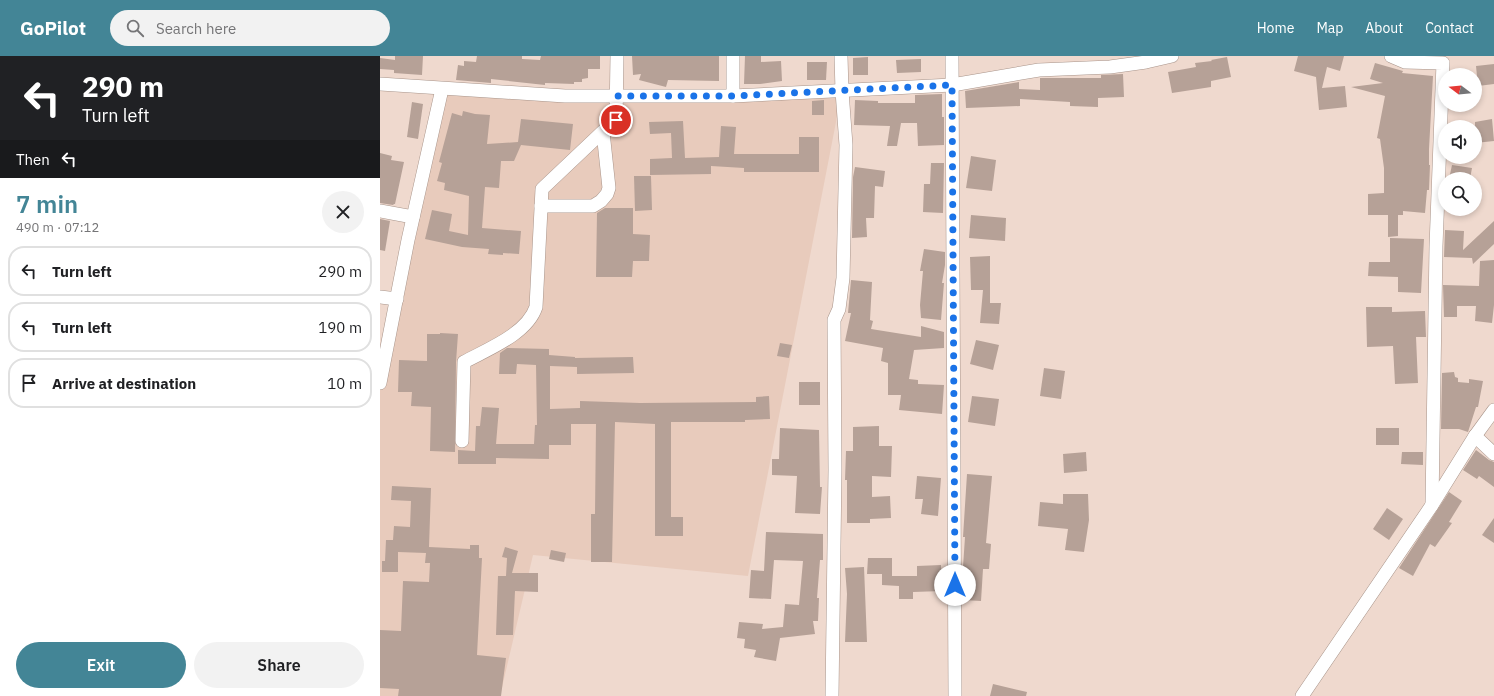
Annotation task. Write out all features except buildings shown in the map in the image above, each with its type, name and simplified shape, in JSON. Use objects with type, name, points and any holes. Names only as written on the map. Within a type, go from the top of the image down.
[{"type":"street","points":[[462,441],[464,362],[509,338],[526,323],[533,314],[536,307],[542,189],[616,120],[617,56]]},
{"type":"street","points":[[732,96],[733,56]]},
{"type":"street","points":[[832,696],[835,470],[834,320],[839,309],[843,278],[846,145],[841,56]]},
{"type":"street","points":[[952,56],[955,696]]},
{"type":"street","points":[[380,84],[565,96],[732,96],[952,85],[1039,70],[1110,67],[1146,62],[1172,56]]},
{"type":"street","points":[[1390,56],[1405,62],[1447,58],[1436,246],[1432,505]]},
{"type":"street","points":[[380,383],[413,217],[442,89]]},
{"type":"street","points":[[541,206],[593,206],[601,201],[607,194],[609,188],[603,132]]},
{"type":"street","points":[[380,211],[413,217]]},
{"type":"street","points":[[380,297],[397,299]]},
{"type":"street","points":[[1302,696],[1432,505],[1475,436],[1494,410]]},
{"type":"street","points":[[1475,436],[1494,454]]},
{"type":"shaded area","points":[[442,89],[842,91],[748,576],[533,555],[500,696],[380,696],[380,383]]},
{"type":"route","points":[[616,120],[617,96],[732,96],[952,85],[955,585]]}]
